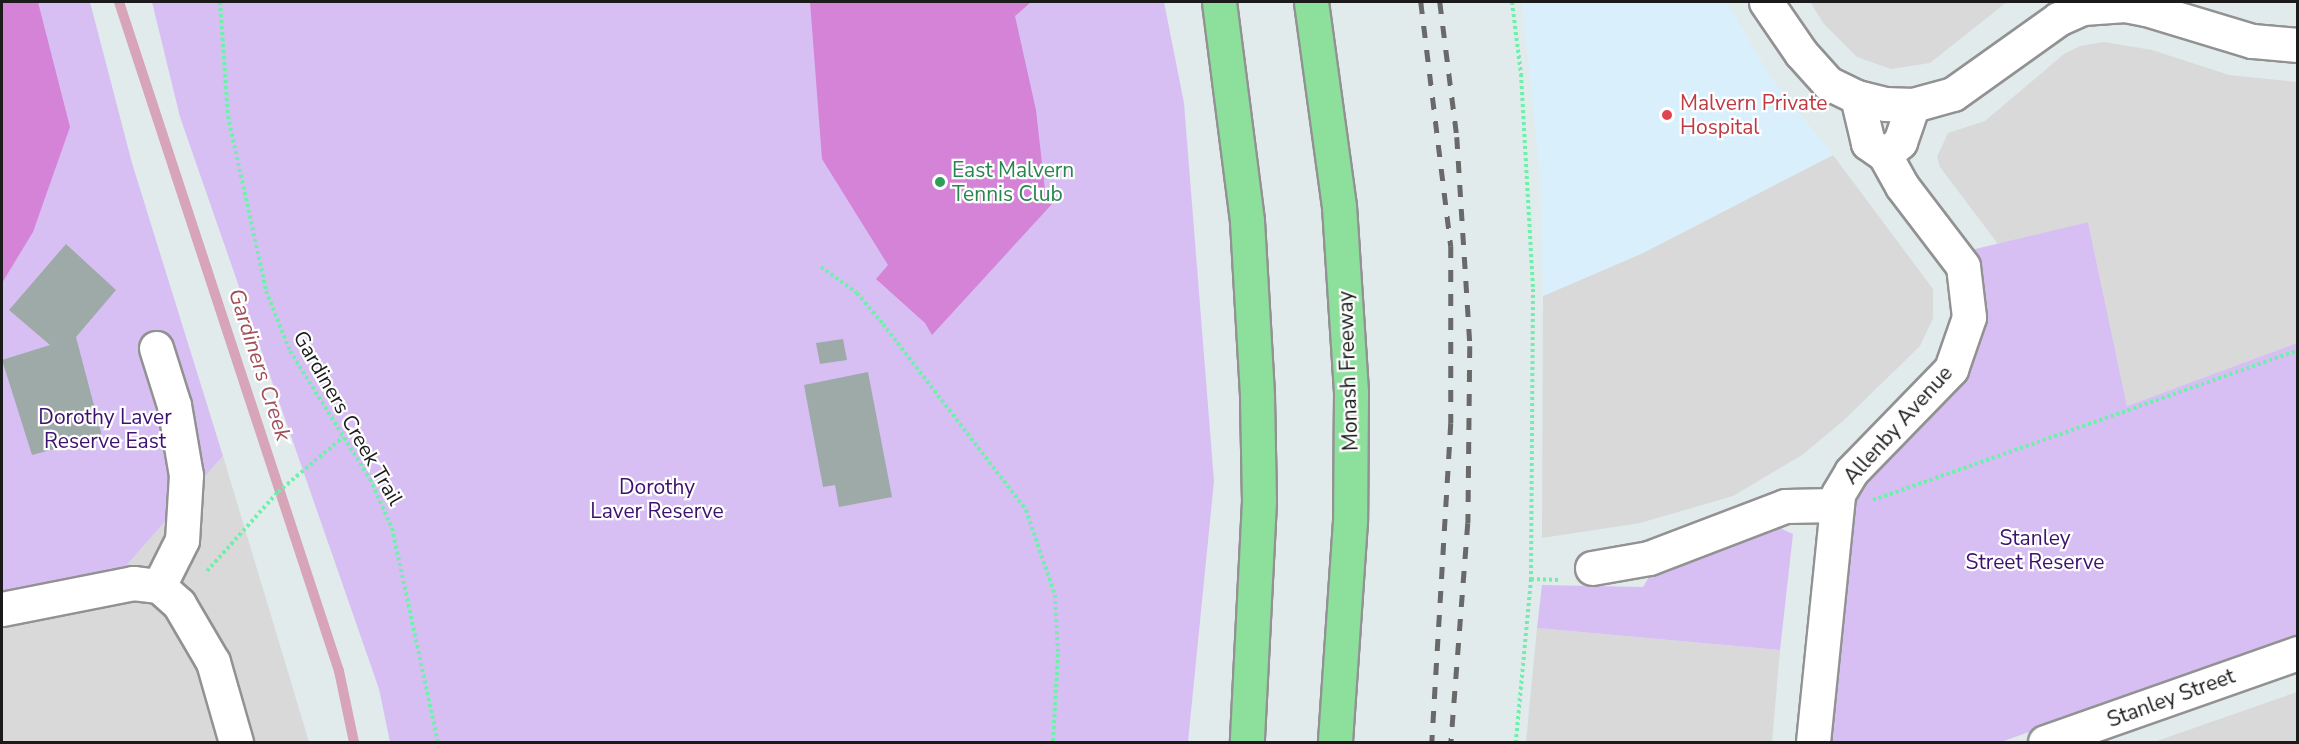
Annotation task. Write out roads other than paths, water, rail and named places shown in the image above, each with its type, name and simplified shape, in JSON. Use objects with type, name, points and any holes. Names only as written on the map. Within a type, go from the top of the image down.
[{"type":"highway","points":[[1219,2],[1240,148],[1255,352],[1258,501],[1246,742]]},
{"type":"highway","name":"Monash Freeway","points":[[1311,2],[1337,185],[1351,393],[1350,521],[1335,742]]},
{"type":"street","points":[[1766,2],[1814,69],[1828,83],[1857,97],[1885,104],[1913,105],[1961,89],[2058,19],[2083,8],[2125,5],[2146,9],[2252,41],[2298,45]]},
{"type":"street","name":"Allenby Avenue","points":[[1813,742],[1850,504],[1851,472],[1951,369],[1969,317],[1963,266],[1902,186],[1885,155],[1868,143],[1857,97]]},
{"type":"street","points":[[1885,155],[1900,142],[1913,105]]},
{"type":"street","points":[[156,348],[174,405],[186,475],[182,540],[157,591]]},
{"type":"street","name":"Allenby Avenue","points":[[1593,568],[1649,558],[1785,506],[1850,504]]},
{"type":"street","points":[[2,609],[157,591]]},
{"type":"street","points":[[157,591],[213,662],[236,742]]},
{"type":"street","name":"Stanley Street","points":[[2045,742],[2298,652]]},
{"type":"waterway","name":"Gardiners Creek","points":[[119,2],[339,671],[354,742]]},
{"type":"railway","points":[[1421,2],[1451,246],[1451,423],[1432,742]]},
{"type":"railway","points":[[1440,2],[1457,137],[1470,346],[1468,523],[1451,742]]},
{"type":"place","name":"Malvern Private Hospital","points":[[1667,115]]},
{"type":"place","name":"East Malvern Tennis Club","points":[[940,182]]},
{"type":"park label","name":"Dorothy Laver Reserve East","points":[[105,429]]},
{"type":"park label","name":"Dorothy Laver Reserve","points":[[657,499]]},
{"type":"park label","name":"Stanley Street Reserve","points":[[2035,550]]}]
